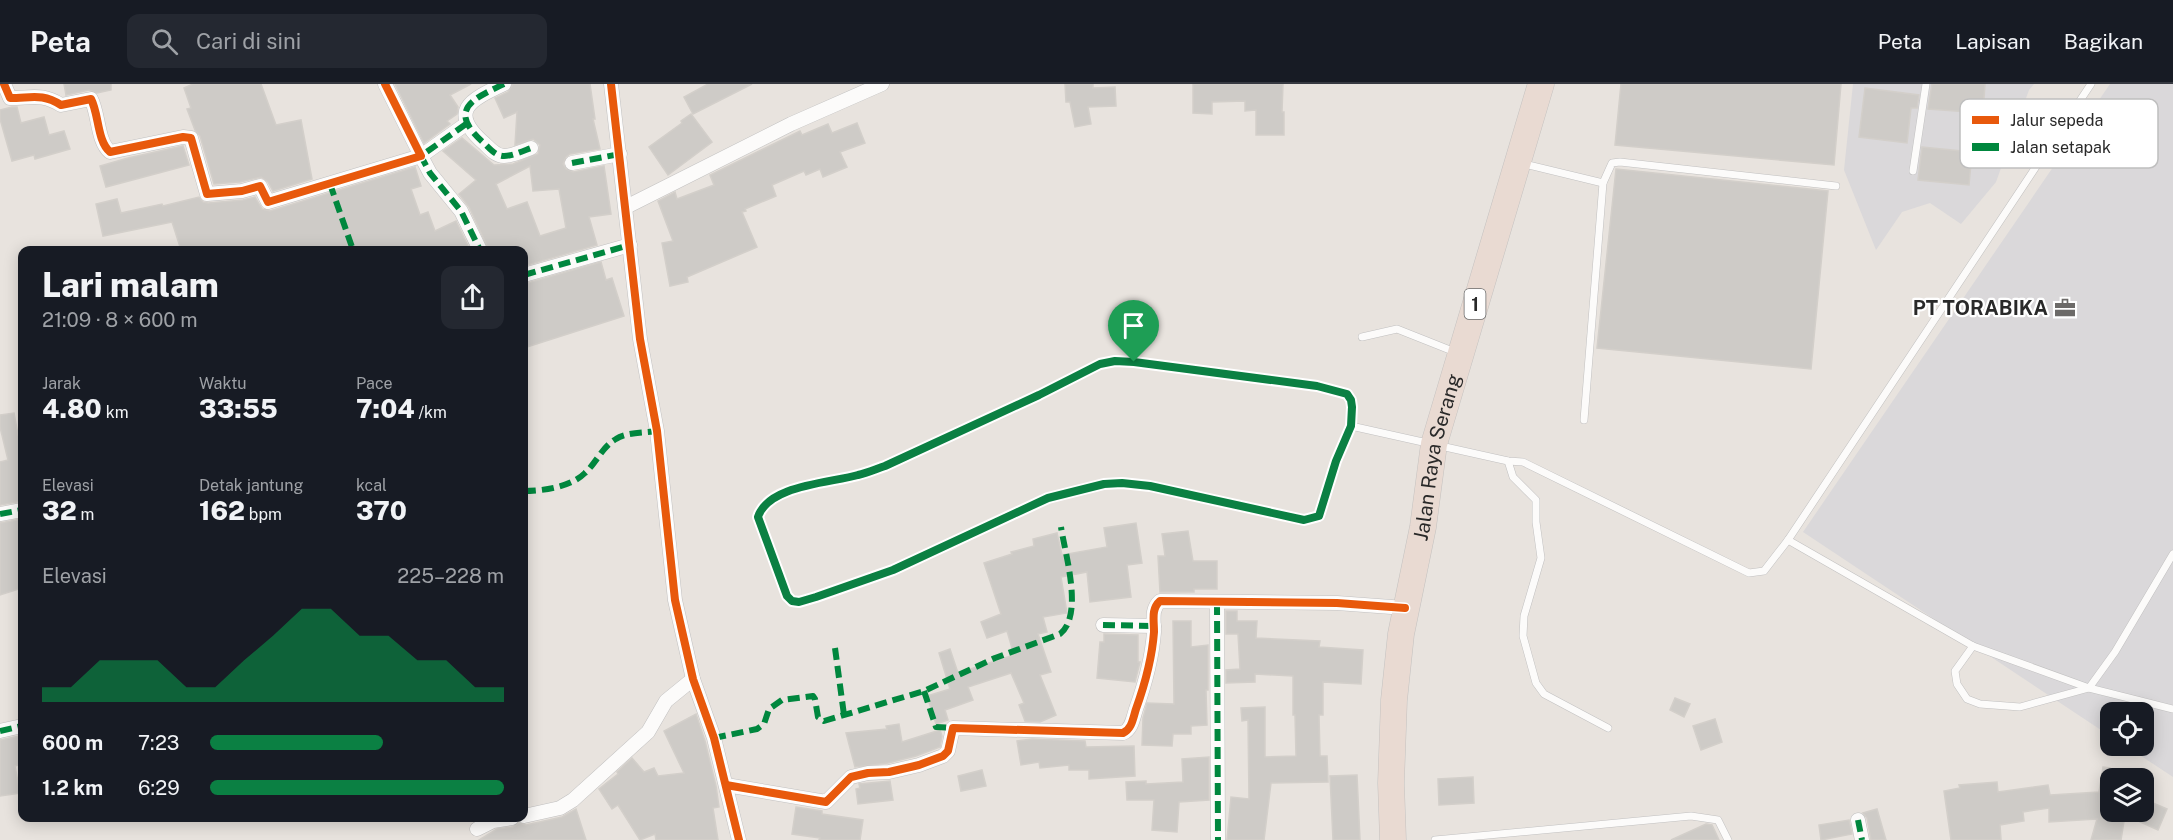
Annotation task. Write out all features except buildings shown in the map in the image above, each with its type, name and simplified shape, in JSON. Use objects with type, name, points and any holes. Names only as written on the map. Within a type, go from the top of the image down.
[{"type":"highway","name":"Jalan Raya Serang","points":[[1393,840],[1391,783],[1394,700],[1405,608],[1423,527],[1434,444],[1541,84]]},
{"type":"street","points":[[4,84],[10,98],[44,97],[53,99],[61,105],[91,99],[104,143],[107,151],[110,152],[183,136],[191,138],[207,194],[242,191],[260,186],[268,202],[421,156],[466,124]]},
{"type":"street","points":[[384,84],[430,173],[461,211],[478,246]]},
{"type":"street","points":[[504,84],[476,98],[469,106],[465,116],[466,124],[480,140],[499,155],[505,156],[531,148]]},
{"type":"street","points":[[611,84],[640,339],[657,432],[675,600],[695,685],[714,738],[739,840]]},
{"type":"street","points":[[626,207],[791,124],[882,84]]},
{"type":"street","points":[[572,163],[620,154]]},
{"type":"street","points":[[528,274],[630,245]]},
{"type":"street","points":[[0,514],[18,511]]},
{"type":"street","points":[[726,785],[826,802],[850,777],[868,772],[889,772],[919,765],[943,756],[948,751],[953,728],[1123,733],[1128,731],[1147,680],[1151,663],[1154,611],[1160,601],[1337,603],[1405,608]]},
{"type":"street","points":[[1217,603],[1218,840]]},
{"type":"street","points":[[1103,625],[1154,626]]},
{"type":"street","points":[[528,815],[560,808],[573,800],[648,732],[666,701],[695,685]]},
{"type":"street","points":[[0,731],[18,727]]},
{"type":"street","points":[[1858,820],[1862,840]]},
{"type":"street","points":[[477,829],[492,822]]},
{"type":"lane","points":[[1913,171],[1926,84]]},
{"type":"lane","points":[[2081,99],[2091,84]]},
{"type":"lane","points":[[1584,420],[1603,183],[1612,163],[1620,162],[1836,186]]},
{"type":"lane","points":[[1517,163],[1603,183]]},
{"type":"lane","points":[[1351,426],[1508,461],[1523,462],[1749,573],[1764,571],[1788,540],[2035,168]]},
{"type":"lane","points":[[1362,338],[1397,329],[1460,354]]},
{"type":"lane","points":[[1115,361],[1317,386],[1337,391],[1347,394],[1351,400],[1351,426],[1336,461],[1319,516],[1312,519],[1304,520],[1150,486],[1104,484],[1048,498],[893,570],[799,602],[792,601],[787,596],[758,517],[760,508],[781,495],[800,487],[858,475],[885,466],[1039,395],[1100,364],[1115,361]]},
{"type":"lane","points":[[1508,461],[1513,477],[1536,500],[1536,522],[1541,558],[1524,616],[1523,636],[1536,683],[1544,694],[1608,728]]},
{"type":"lane","points":[[1788,540],[1973,646],[2089,688],[2173,709]]},
{"type":"lane","points":[[1973,646],[1955,671],[1957,684],[1967,699],[1980,704],[2020,707],[2089,688],[2115,652],[2173,554]]},
{"type":"lane","points":[[1435,840],[1690,816],[1718,820],[1728,840]]},
{"type":"shaded area","points":[[1853,84],[2034,84],[2026,99],[1960,99],[1960,168],[2001,168],[1996,182],[1961,224],[1930,203],[1902,212],[1876,250],[1844,170]]},
{"type":"shaded area","name":"PT TORABIKA","points":[[2110,84],[2173,84],[2173,777],[2141,756],[2154,756],[2154,702],[2100,702],[2100,729],[1803,532],[2052,168],[2158,168],[2158,99],[2100,99]]},
{"type":"marked path","points":[[504,84],[473,101],[465,115],[467,123],[474,133],[498,155],[510,155],[531,148]]},
{"type":"marked path","points":[[466,124],[421,156],[430,173],[461,211],[478,246]]},
{"type":"marked path","points":[[572,163],[620,154]]},
{"type":"marked path","points":[[330,184],[352,246]]},
{"type":"marked path","points":[[528,274],[630,245]]},
{"type":"marked path","points":[[528,491],[548,489],[572,482],[585,473],[607,446],[616,439],[630,434],[657,431]]},
{"type":"marked path","points":[[0,514],[18,511]]},
{"type":"marked path","points":[[714,738],[757,729],[764,724],[769,709],[782,700],[813,696],[818,717],[824,721],[924,691],[995,658],[1060,634],[1067,625],[1072,599],[1061,527]]},
{"type":"marked path","points":[[1217,603],[1218,840]]},
{"type":"marked path","points":[[1103,625],[1154,626]]},
{"type":"marked path","points":[[835,648],[844,715]]},
{"type":"marked path","points":[[924,691],[936,727],[956,728]]},
{"type":"marked path","points":[[0,731],[18,727]]},
{"type":"marked path","points":[[1858,820],[1862,840]]},
{"type":"cycle path","points":[[4,84],[10,98],[42,98],[61,105],[91,99],[100,134],[110,152],[183,137],[191,138],[207,194],[242,191],[260,186],[268,202],[421,156],[385,84]]},
{"type":"cycle path","points":[[611,84],[640,339],[657,431],[675,600],[693,679],[714,738],[739,840]]},
{"type":"cycle path","points":[[726,785],[826,802],[851,777],[889,772],[919,765],[943,756],[948,751],[953,728],[1123,733],[1132,723],[1145,681],[1153,642],[1154,611],[1160,601],[1337,603],[1405,608]]},
{"type":"place","name":"PT TORABIKA","points":[[2065,308]]},
{"type":"route","points":[[1115,361],[1134,362],[1317,386],[1347,394],[1352,407],[1351,426],[1336,461],[1319,516],[1304,520],[1150,486],[1104,484],[1048,498],[893,570],[799,602],[792,601],[787,596],[758,517],[760,508],[772,499],[800,487],[858,475],[885,466],[1039,395],[1100,364],[1115,361]]}]
